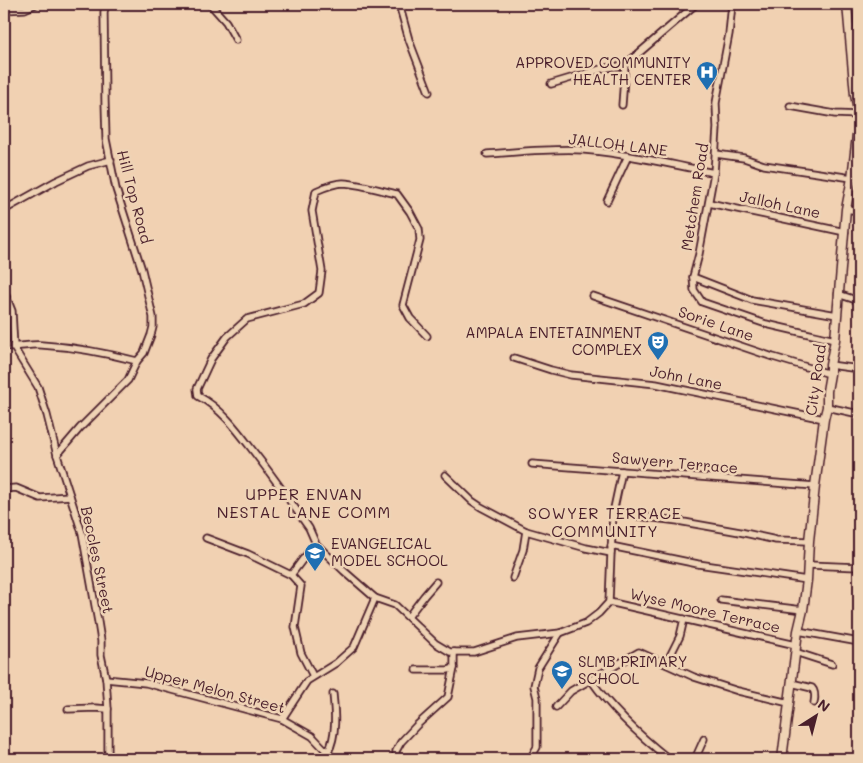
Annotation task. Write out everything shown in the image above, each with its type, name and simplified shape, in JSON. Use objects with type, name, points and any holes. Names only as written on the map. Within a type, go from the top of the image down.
[{"type":"main road","name":"City Road","points":[[782,759],[795,649],[807,580],[809,541],[835,340],[846,208],[859,127],[848,4]]},
{"type":"street","points":[[4,10],[25,9],[36,4]]},
{"type":"street","name":"Hill Top Road","points":[[57,455],[85,422],[128,380],[137,361],[144,352],[151,335],[153,317],[142,270],[116,189],[106,139],[104,12],[106,4]]},
{"type":"street","points":[[210,4],[226,22],[236,40]]},
{"type":"street","points":[[399,4],[429,92]]},
{"type":"street","points":[[551,84],[601,69],[625,65],[696,4]]},
{"type":"street","name":"Metchem Road","points":[[692,278],[699,254],[714,173],[717,128],[716,103],[729,34],[732,4]]},
{"type":"street","points":[[622,105],[625,65]]},
{"type":"street","points":[[790,106],[835,114],[858,115]]},
{"type":"street","name":"JALLOH LANE","points":[[487,154],[583,150],[628,156],[714,173]]},
{"type":"street","points":[[716,154],[744,158],[764,165],[852,178]]},
{"type":"street","points":[[607,201],[628,156]]},
{"type":"street","points":[[4,210],[56,181],[88,166],[110,160]]},
{"type":"street","points":[[427,336],[410,318],[403,305],[420,240],[419,229],[410,212],[397,194],[342,183],[331,185],[316,191],[312,211],[322,271],[319,292],[304,304],[247,319],[226,337],[211,359],[197,389],[198,396],[207,401],[227,419],[246,442],[309,528],[316,544],[344,572],[375,598],[395,605],[435,643],[450,652],[474,652],[517,638],[560,632],[586,623],[599,613],[609,602],[613,513],[622,470]]},
{"type":"street","name":"Jalloh Lane","points":[[709,203],[845,232]]},
{"type":"street","points":[[846,208],[859,211]]},
{"type":"street","points":[[835,340],[766,324],[702,302],[694,290],[692,278],[752,300],[837,315]]},
{"type":"street","points":[[4,290],[12,311],[14,348]]},
{"type":"street","points":[[838,294],[859,301]]},
{"type":"street","name":"Sorie Lane","points":[[594,296],[773,357],[830,370],[859,369]]},
{"type":"street","points":[[4,346],[14,348],[40,344],[59,346],[88,350],[137,361]]},
{"type":"street","name":"Beccles Street","points":[[14,348],[38,387],[82,533],[106,679],[108,759]]},
{"type":"street","name":"John Lane","points":[[514,358],[571,375],[656,384],[824,419]]},
{"type":"street","points":[[827,407],[859,414]]},
{"type":"street","name":"Sawyerr Terrace","points":[[532,464],[816,486]]},
{"type":"street","points":[[445,475],[472,501],[526,531],[586,548],[611,549],[807,580]]},
{"type":"street","points":[[4,489],[16,488],[40,498],[70,496]]},
{"type":"street","points":[[613,513],[678,521],[776,540],[809,541]]},
{"type":"street","points":[[513,578],[523,550],[526,531]]},
{"type":"street","points":[[206,538],[248,554],[291,575],[301,586],[296,627],[301,653],[313,676]]},
{"type":"street","points":[[291,575],[316,544]]},
{"type":"street","points":[[808,565],[858,567]]},
{"type":"street","points":[[408,617],[436,582]]},
{"type":"street","points":[[282,719],[307,681],[336,663],[354,647],[375,598]]},
{"type":"street","points":[[721,600],[803,610]]},
{"type":"street","name":"Wyse Moore Terrace","points":[[609,602],[684,619],[795,649],[832,664]]},
{"type":"street","points":[[666,664],[680,636],[684,619]]},
{"type":"street","points":[[798,631],[859,642]]},
{"type":"street","points":[[530,759],[537,747],[537,698],[534,686],[538,668],[560,632]]},
{"type":"street","points":[[396,759],[396,751],[400,742],[448,697],[454,668],[454,652]]},
{"type":"street","points":[[556,708],[571,691],[639,652],[694,677],[738,691],[789,703]]},
{"type":"street","points":[[416,670],[448,670],[454,668]]},
{"type":"street","name":"Upper Melon Street","points":[[106,679],[146,683],[282,719],[312,736],[334,759]]},
{"type":"street","points":[[591,680],[604,699],[648,742],[669,759]]},
{"type":"street","points":[[791,683],[812,688],[815,693],[814,704]]},
{"type":"street","points":[[328,752],[332,745],[334,728],[333,694]]},
{"type":"street","points":[[68,709],[108,709]]},
{"type":"street","points":[[695,759],[704,739]]},
{"type":"place","name":"APPROVED COMMUNITY HEALTH CENTER","points":[[707,91]]},
{"type":"place","name":"AMPALA ENTETAINMENT COMPLEX","points":[[658,361]]},
{"type":"place","name":"EVANGELICAL MODEL SCHOOL","points":[[315,572]]},
{"type":"place","name":"SLMB PRIMARY SCHOOL","points":[[562,690]]},
{"type":"district","name":"UPPER ENVAN NESTAL LANE COMM","points":[[304,503]]},
{"type":"district","name":"SOWYER TERRACE COMMUNITY","points":[[605,522]]}]
